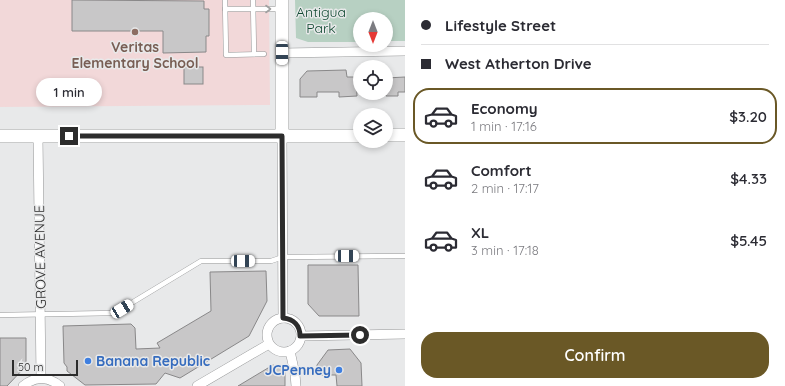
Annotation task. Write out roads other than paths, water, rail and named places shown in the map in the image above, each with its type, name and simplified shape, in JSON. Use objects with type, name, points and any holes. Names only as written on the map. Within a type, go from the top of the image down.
[{"type":"street","points":[[282,4],[283,318]]},
{"type":"street","points":[[282,53],[405,51]]},
{"type":"street","points":[[393,136],[405,135]]},
{"type":"street","points":[[0,136],[353,136]]},
{"type":"street","name":"GROVE AVENUE","points":[[38,136],[41,378]]},
{"type":"street","points":[[283,318],[297,324],[300,329],[300,336],[298,344],[295,348],[290,351],[280,352],[275,350],[269,344],[266,336],[269,326],[277,320],[283,318]]},
{"type":"street","points":[[300,336],[405,334]]},
{"type":"street","points":[[197,386],[269,344]]},
{"type":"street","points":[[290,351],[296,374],[296,386]]},
{"type":"street","points":[[23,386],[32,380],[41,378],[54,381],[60,386]]},
{"type":"lane","points":[[225,0],[226,55],[264,54]]},
{"type":"lane","points":[[253,0],[254,54]]},
{"type":"lane","points":[[225,9],[253,9],[282,4]]},
{"type":"lane","points":[[0,315],[115,313],[201,261],[271,261],[283,257],[405,256]]},
{"type":"place","name":"Veritas Elementary School","points":[[135,32]]},
{"type":"place","name":"Banana Republic","points":[[88,361]]},
{"type":"place","name":"JCPenney","points":[[339,370]]},
{"type":"park label","name":"Antigua Park","points":[[321,20]]}]
